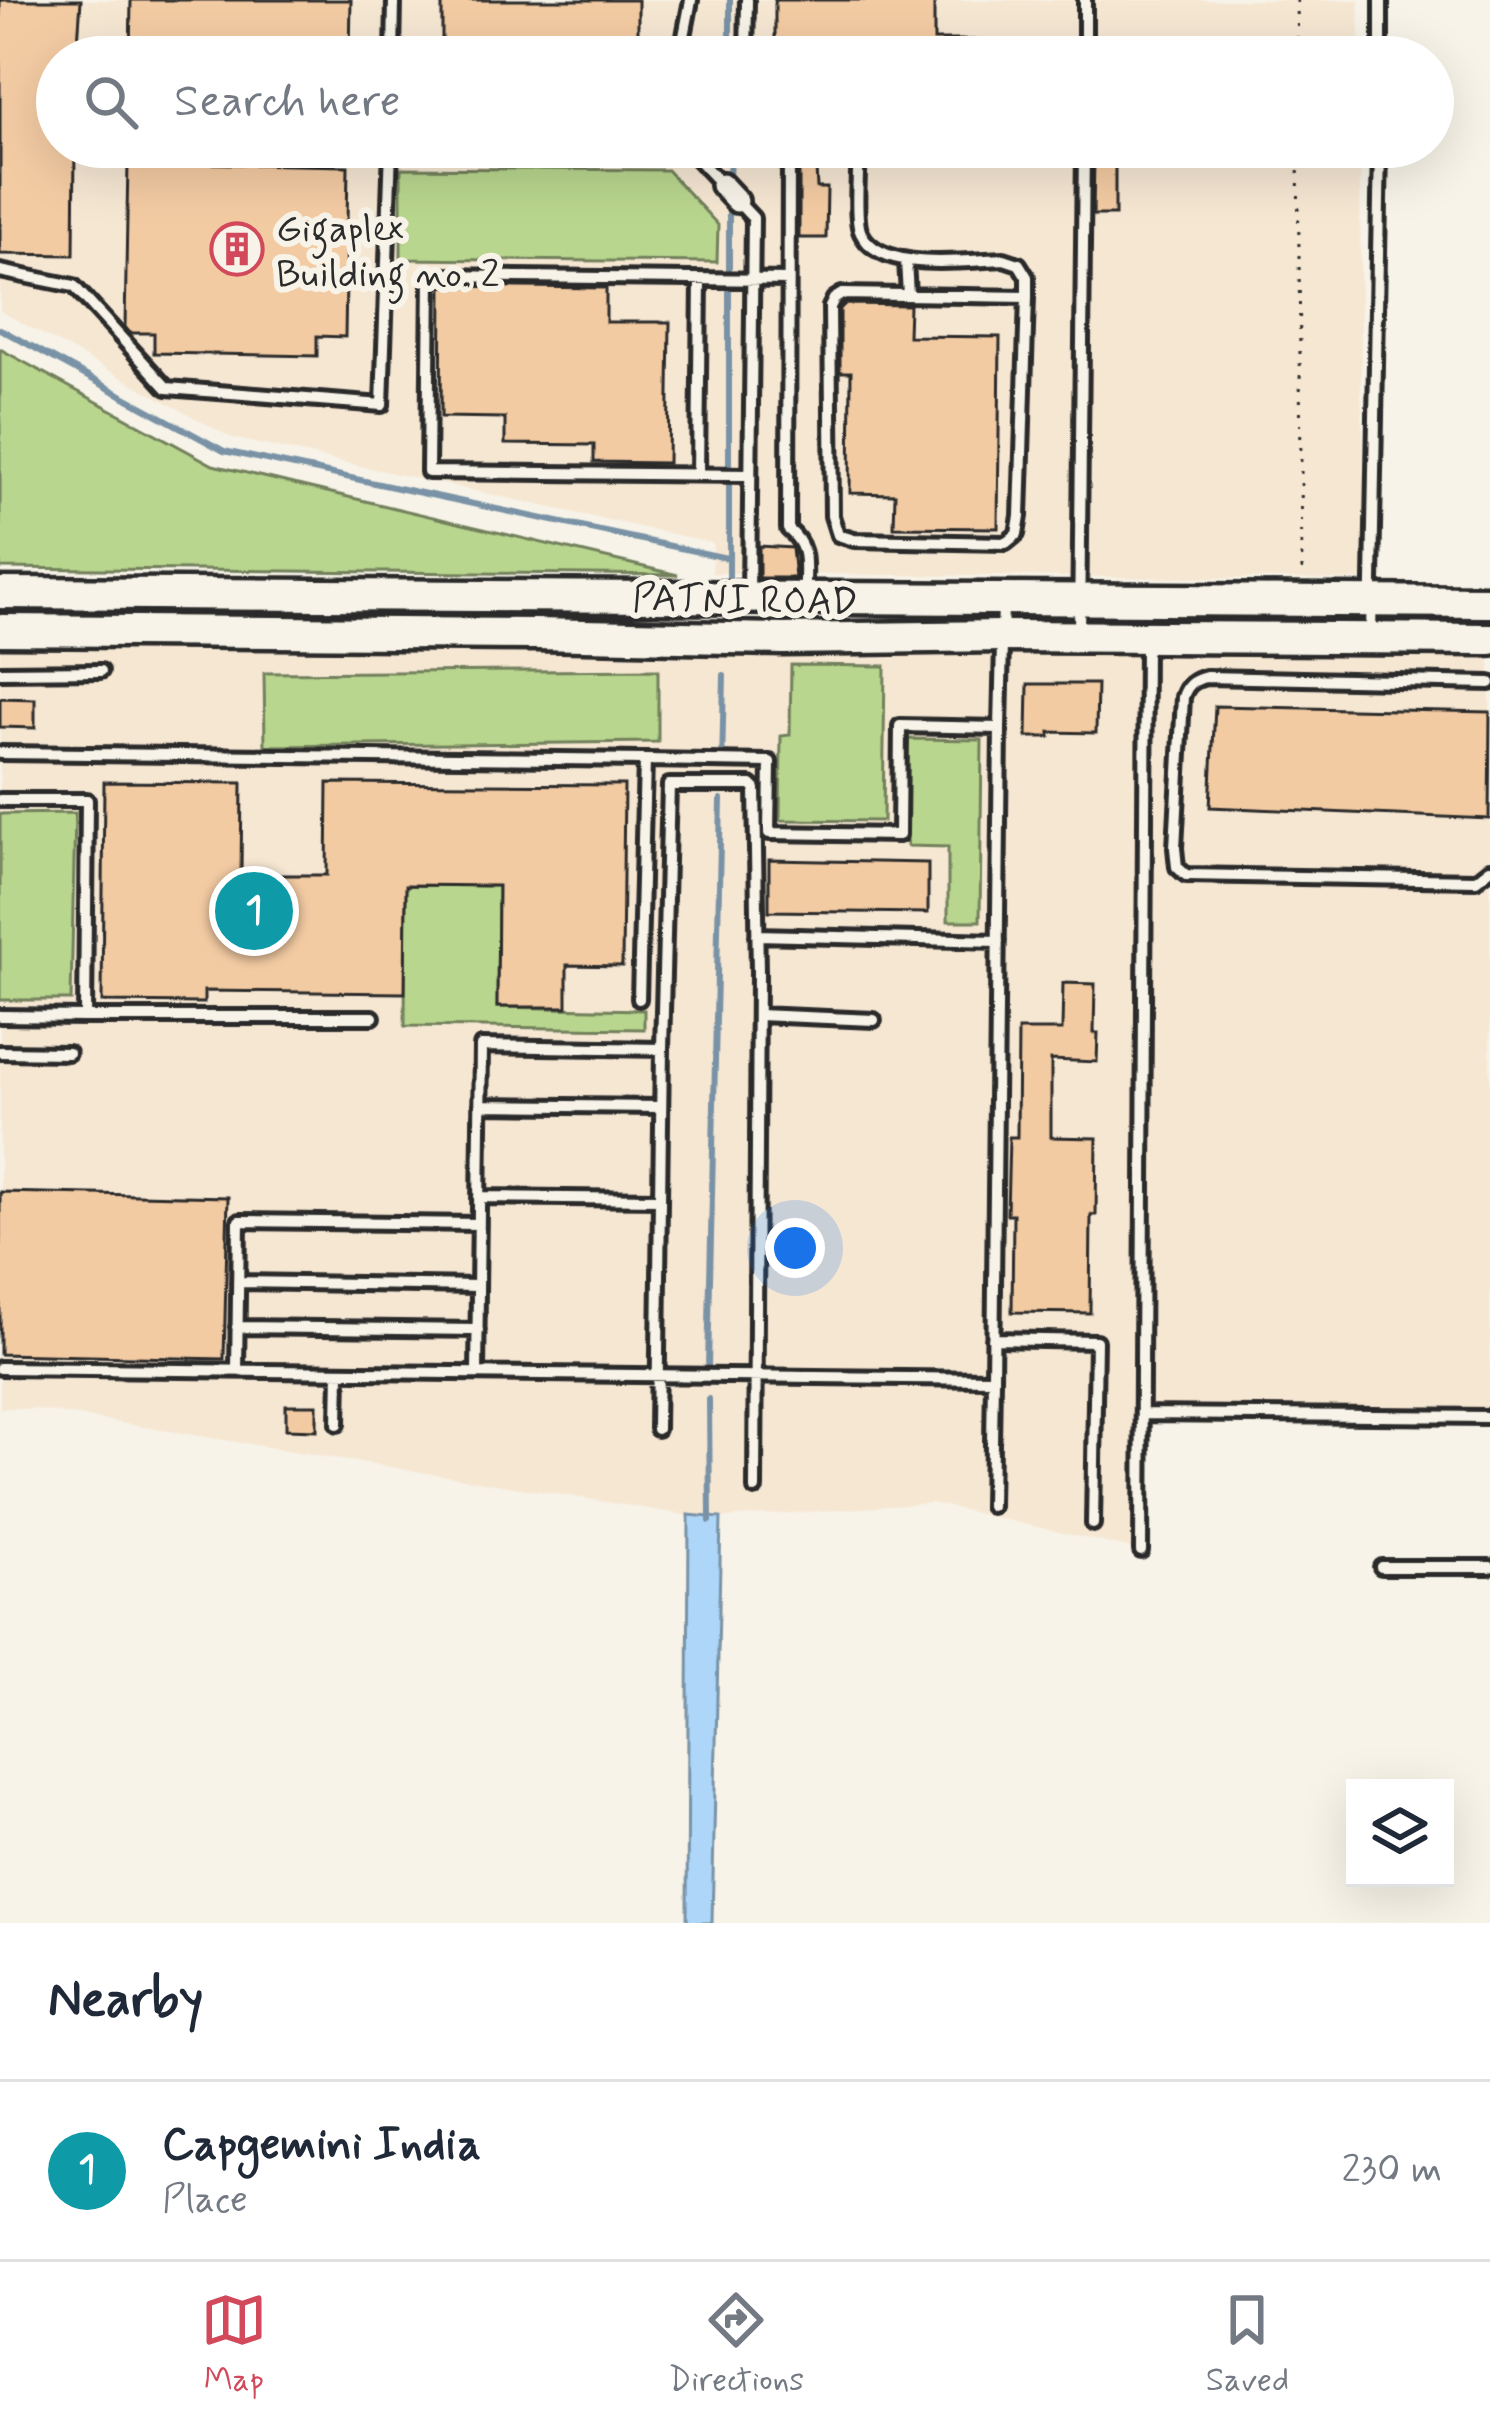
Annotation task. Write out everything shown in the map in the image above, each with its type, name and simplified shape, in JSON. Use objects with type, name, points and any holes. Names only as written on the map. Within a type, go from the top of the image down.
[{"type":"main road","name":"PATNI ROAD","points":[[0,593],[1490,602]]},
{"type":"main road","name":"PATNI ROAD","points":[[0,630],[783,639],[1490,639]]},
{"type":"lane","points":[[393,36],[394,0]]},
{"type":"lane","points":[[684,36],[691,0]]},
{"type":"lane","points":[[746,36],[747,0]]},
{"type":"lane","points":[[1085,0],[1085,36]]},
{"type":"lane","points":[[1381,36],[1382,0]]},
{"type":"lane","points":[[0,271],[74,286],[166,388],[382,406],[390,168]]},
{"type":"lane","points":[[706,168],[752,218],[746,279],[749,596]]},
{"type":"lane","points":[[788,168],[788,529],[801,539],[805,552],[805,597]]},
{"type":"lane","points":[[859,168],[858,230],[874,251],[906,261],[1004,260],[1019,264],[1027,277],[1027,297],[1020,516],[1017,534],[1006,543],[854,540],[838,535],[832,516],[833,299],[842,294],[1027,297]]},
{"type":"lane","points":[[1079,637],[1084,168]]},
{"type":"lane","points":[[1371,638],[1380,168]]},
{"type":"lane","points":[[906,261],[908,296]]},
{"type":"lane","points":[[750,476],[428,472],[430,276],[788,280]]},
{"type":"lane","points":[[698,475],[700,279]]},
{"type":"lane","points":[[991,1506],[1003,598]]},
{"type":"lane","points":[[1142,1551],[1146,637]]},
{"type":"lane","points":[[0,672],[101,671]]},
{"type":"lane","points":[[1490,683],[1196,679],[1186,687],[1183,698],[1175,848],[1177,867],[1186,875],[1476,880],[1490,869]]},
{"type":"lane","points":[[0,753],[770,762],[769,833],[899,835],[900,726],[1000,728]]},
{"type":"lane","points":[[639,999],[645,760]]},
{"type":"lane","points":[[657,1429],[662,1049],[669,784],[674,761]]},
{"type":"lane","points":[[669,784],[751,784],[755,789],[755,1489]]},
{"type":"lane","points":[[0,800],[88,800],[85,1017]]},
{"type":"lane","points":[[757,935],[998,941]]},
{"type":"lane","points":[[0,1016],[373,1017]]},
{"type":"lane","points":[[758,1016],[874,1020]]},
{"type":"lane","points":[[477,1373],[481,1046],[662,1049]]},
{"type":"lane","points":[[0,1052],[68,1053]]},
{"type":"lane","points":[[480,1105],[662,1107]]},
{"type":"lane","points":[[479,1197],[660,1199]]},
{"type":"lane","points":[[236,1370],[239,1221],[479,1224]]},
{"type":"lane","points":[[238,1282],[478,1286]]},
{"type":"lane","points":[[237,1327],[478,1330]]},
{"type":"lane","points":[[993,1339],[1096,1340],[1094,1524]]},
{"type":"lane","points":[[0,1368],[993,1379]]},
{"type":"lane","points":[[338,1424],[339,1372]]},
{"type":"lane","points":[[1142,1414],[1490,1417]]},
{"type":"lane","points":[[1381,1567],[1490,1568]]},
{"type":"path","points":[[1297,0],[1298,36]]},
{"type":"path","points":[[1298,168],[1302,600]]},
{"type":"shaded area","points":[[0,0],[1359,0],[1360,36],[36,36],[36,168],[1360,168],[1367,580],[712,573],[713,543],[232,438],[0,311]]},
{"type":"shaded area","points":[[0,648],[1490,657],[1490,1417],[1143,1414],[1141,1551],[932,1503],[710,1519],[34,1409],[0,1408]]},
{"type":"green space","points":[[401,168],[667,170],[718,225],[717,262],[401,259]]},
{"type":"green space","points":[[0,349],[213,465],[678,575],[0,568]]},
{"type":"green space","points":[[791,665],[885,666],[883,821],[780,820],[781,736],[790,735]]},
{"type":"green space","points":[[658,670],[658,742],[265,746],[264,673]]},
{"type":"green space","points":[[908,739],[982,740],[980,921],[948,921],[948,847],[907,846]]},
{"type":"green space","points":[[75,813],[71,1000],[0,1000],[0,814]]},
{"type":"green space","points":[[406,885],[498,886],[497,1007],[644,1010],[644,1029],[405,1026]]},
{"type":"water","points":[[689,1515],[721,1518],[712,1923],[687,1923]]},
{"type":"building","points":[[0,0],[81,0],[78,36],[36,36],[36,168],[75,168],[74,255],[0,254]]},
{"type":"building","points":[[131,0],[351,0],[350,36],[130,36]]},
{"type":"building","points":[[442,0],[638,0],[638,36],[442,36]]},
{"type":"building","points":[[775,0],[934,0],[934,36],[775,36]]},
{"type":"building","name":"Gigaplex Building no. 2","points":[[128,168],[348,168],[345,337],[317,336],[317,356],[154,353],[154,333],[130,333],[125,327]]},
{"type":"building","points":[[799,168],[816,168],[817,188],[827,188],[826,238],[799,238]]},
{"type":"building","points":[[1094,168],[1115,168],[1115,215],[1093,215]]},
{"type":"building","points":[[442,286],[606,288],[606,322],[670,322],[668,463],[594,462],[594,445],[505,444],[505,418],[441,417]]},
{"type":"building","points":[[845,304],[909,305],[908,336],[1000,337],[998,528],[894,527],[895,494],[850,493],[851,372],[840,372],[840,309]]},
{"type":"building","points":[[759,546],[792,548],[795,578],[759,578]]},
{"type":"building","points":[[1028,684],[1097,684],[1096,733],[1050,732],[1050,737],[1027,737]]},
{"type":"building","points":[[0,698],[35,699],[35,728],[0,727]]},
{"type":"building","points":[[1215,706],[1490,712],[1489,819],[1210,807]]},
{"type":"building","points":[[104,782],[242,783],[241,875],[327,875],[328,783],[624,785],[622,966],[567,965],[567,1007],[497,1007],[498,886],[406,885],[405,993],[204,991],[204,1003],[102,1002]]},
{"type":"building","points":[[769,860],[928,863],[928,913],[769,911]]},
{"type":"building","points":[[1063,983],[1095,984],[1097,1062],[1051,1060],[1051,1137],[1097,1138],[1090,1313],[1012,1312],[1013,1214],[1007,1214],[1009,1137],[1017,1137],[1018,1030],[1062,1030]]},
{"type":"building","points":[[0,1192],[228,1197],[224,1359],[0,1354]]},
{"type":"building","points":[[286,1405],[317,1405],[317,1430],[286,1429]]},
{"type":"waterway","points":[[730,0],[730,36]]},
{"type":"waterway","points":[[729,168],[729,185]]},
{"type":"waterway","points":[[729,205],[729,579]]},
{"type":"waterway","points":[[0,329],[224,451],[727,558]]},
{"type":"waterway","points":[[722,768],[724,675]]},
{"type":"waterway","points":[[708,1368],[721,799]]},
{"type":"waterway","points":[[709,1399],[710,1521]]},
{"type":"place","name":"Gigaplex Building no. 2","points":[[237,249]]},
{"type":"place","name":"Capgemini India","points":[[254,911]]}]
